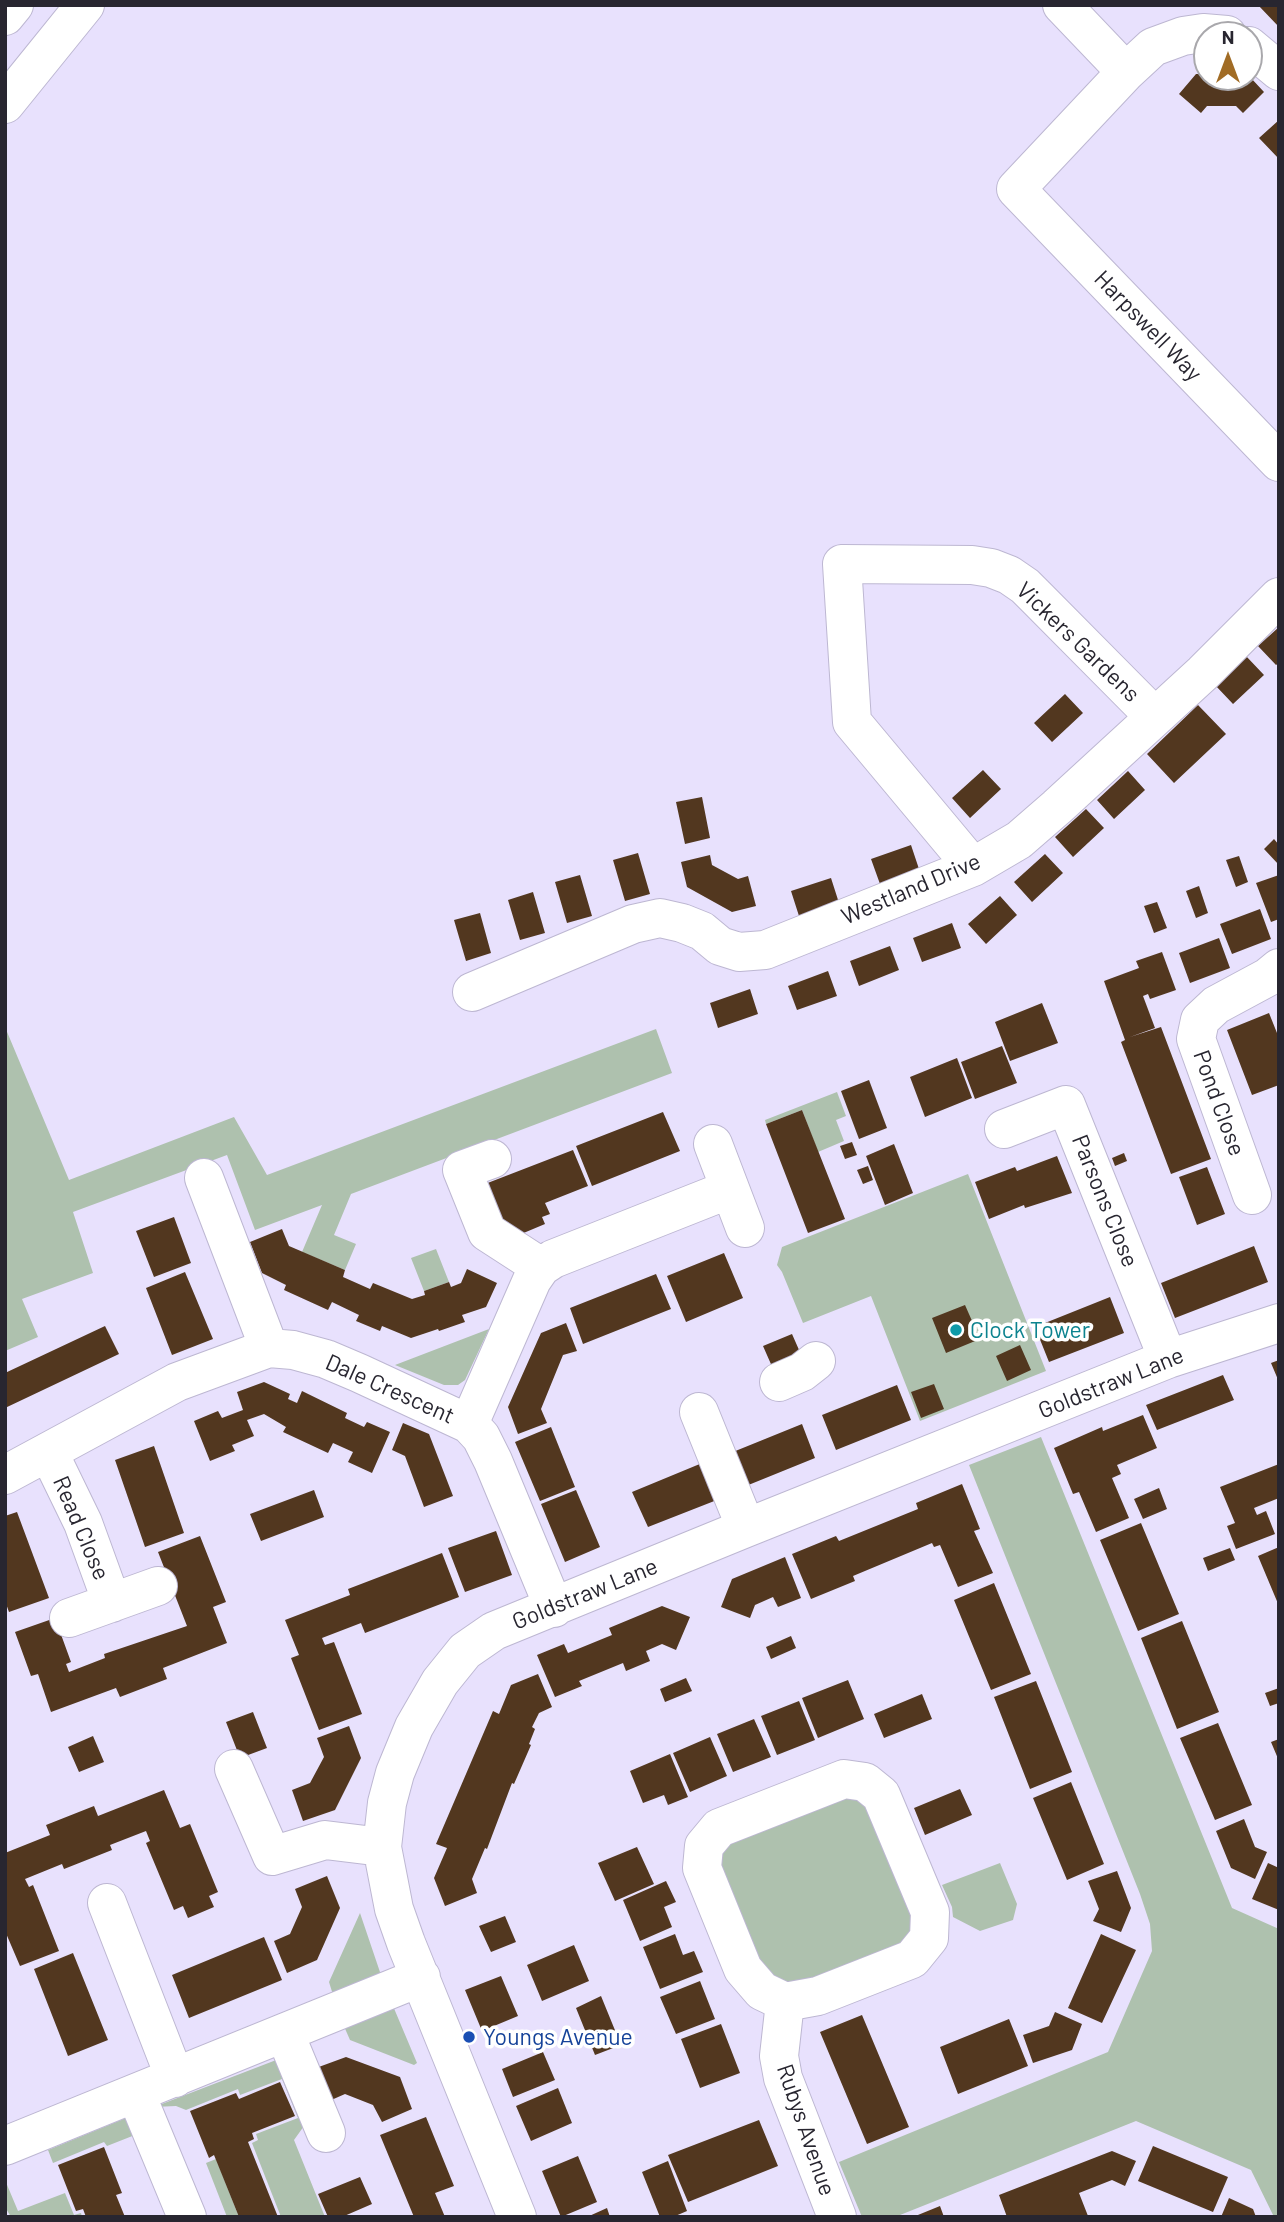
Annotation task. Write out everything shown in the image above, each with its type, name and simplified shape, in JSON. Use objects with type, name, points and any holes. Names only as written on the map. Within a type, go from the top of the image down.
[{"type":"main road","points":[[5,16],[13,5]]},
{"type":"main road","points":[[5,104],[85,5]]},
{"type":"main road","points":[[1062,5],[1126,72],[1153,47],[1193,34]]},
{"type":"main road","points":[[1263,58],[1279,71]]},
{"type":"main road","name":"Harpswell Way","points":[[1126,72],[1016,189],[1279,462]]},
{"type":"main road","name":"Vickers Gardens","points":[[973,867],[852,722],[842,564],[972,565],[1009,575],[1032,592],[1155,717]]},
{"type":"main road","name":"Westland Drive","points":[[472,992],[633,924],[660,918],[702,931],[720,946],[739,952],[765,950],[973,867],[1019,840],[1058,807],[1279,597]]},
{"type":"main road","name":"Pond Close","points":[[1252,1195],[1196,1039],[1200,1020],[1216,1005],[1268,977],[1279,968]]},
{"type":"main road","name":"Parsons Close","points":[[1003,1129],[1066,1105],[1168,1359]]},
{"type":"main road","points":[[713,1144],[745,1228]]},
{"type":"main road","points":[[492,1159],[462,1170],[487,1233],[541,1267],[553,1259],[730,1189]]},
{"type":"main road","points":[[204,1178],[269,1348]]},
{"type":"main road","name":"Dale Crescent","points":[[5,1475],[177,1382],[269,1348],[293,1350],[326,1359],[469,1424],[541,1267]]},
{"type":"main road","name":"Goldstraw Lane","points":[[517,2217],[394,1909],[382,1847],[387,1803],[395,1773],[414,1727],[440,1682],[464,1651],[494,1631],[746,1528],[1168,1359],[1279,1323]]},
{"type":"main road","points":[[779,1382],[802,1372],[816,1361]]},
{"type":"main road","points":[[699,1412],[746,1528]]},
{"type":"main road","points":[[469,1424],[481,1437],[493,1461],[554,1608]]},
{"type":"main road","name":"Read Close","points":[[49,1453],[83,1523],[112,1603]]},
{"type":"main road","name":"Read Close","points":[[69,1618],[158,1586]]},
{"type":"main road","points":[[234,1769],[272,1856],[325,1840],[382,1847]]},
{"type":"main road","points":[[844,1779],[865,1782],[881,1795],[930,1912],[929,1938],[912,1959],[818,1996],[785,2001],[762,1991],[743,1969],[702,1868],[704,1846],[719,1828],[844,1779]]},
{"type":"main road","points":[[107,1902],[175,2078]]},
{"type":"main road","points":[[5,2147],[421,1977]]},
{"type":"main road","name":"Rubys Avenue","points":[[785,2001],[779,2056],[783,2078],[823,2212]]},
{"type":"main road","points":[[285,2034],[326,2133]]},
{"type":"main road","points":[[136,2094],[187,2217]]},
{"type":"green space","points":[[5,1027],[69,1180],[234,1117],[267,1175],[656,1029],[672,1073],[351,1194],[334,1235],[356,1244],[345,1270],[302,1252],[322,1205],[255,1230],[227,1155],[73,1212],[93,1273],[22,1299],[38,1337],[5,1351]]},
{"type":"green space","points":[[837,1092],[846,1116],[836,1120],[844,1141],[818,1152],[802,1110],[766,1124],[765,1120]]},
{"type":"green space","points":[[968,1174],[1046,1371],[920,1421],[871,1296],[803,1323],[777,1265],[782,1247]]},
{"type":"green space","points":[[436,1249],[449,1282],[424,1291],[411,1258]]},
{"type":"green space","points":[[489,1329],[465,1380],[458,1385],[444,1385],[395,1365]]},
{"type":"green space","points":[[1041,1437],[1232,1908],[1279,1929],[1279,2217],[1274,2217],[1251,2170],[1136,2121],[895,2217],[862,2217],[839,2162],[1108,2052],[1152,1951],[1150,1924],[1140,1894],[969,1465]]},
{"type":"green space","points":[[840,1797],[859,1797],[871,1811],[913,1919],[914,1934],[903,1946],[797,1985],[767,1976],[717,1869],[725,1843]]},
{"type":"green space","points":[[1000,1863],[1017,1904],[1013,1920],[980,1931],[953,1917],[952,1907],[942,1885]]},
{"type":"green space","points":[[360,1913],[382,1978],[334,1998],[329,1982]]},
{"type":"green space","points":[[393,2006],[417,2063],[414,2065],[350,2040],[343,2024]]},
{"type":"green space","points":[[284,2057],[309,2119],[294,2140],[325,2217],[281,2217],[252,2143],[258,2140],[256,2134],[298,2118],[282,2079],[240,2095],[238,2089],[186,2110],[176,2106],[154,2107]]},
{"type":"green space","points":[[133,2115],[140,2133],[107,2146],[104,2142],[53,2163],[48,2150]]},
{"type":"green space","points":[[216,2159],[239,2217],[227,2217],[206,2163]]},
{"type":"green space","points":[[5,2180],[18,2211],[65,2193],[74,2215],[81,2213],[82,2217],[11,2217],[5,2207]]},
{"type":"building","points":[[1258,5],[1279,5],[1279,27]]},
{"type":"building","points":[[1193,78],[1193,91],[1264,92],[1243,113],[1236,106],[1207,106],[1201,113],[1179,94]]},
{"type":"building","points":[[1279,120],[1279,159],[1259,138]]},
{"type":"building","points":[[1279,627],[1279,663],[1276,665],[1258,646]]},
{"type":"building","points":[[1246,656],[1264,675],[1233,704],[1215,685]]},
{"type":"building","points":[[1065,694],[1083,713],[1052,742],[1034,723]]},
{"type":"building","points":[[1198,705],[1226,734],[1174,783],[1147,754]]},
{"type":"building","points":[[983,770],[1001,789],[970,818],[952,798]]},
{"type":"building","points":[[1128,771],[1145,790],[1114,819],[1097,800]]},
{"type":"building","points":[[702,797],[710,838],[685,844],[676,802]]},
{"type":"building","points":[[1086,809],[1104,828],[1073,857],[1055,837]]},
{"type":"building","points":[[1274,839],[1279,845],[1279,865],[1264,849]]},
{"type":"building","points":[[911,845],[919,869],[880,884],[871,859]]},
{"type":"building","points":[[638,853],[650,894],[625,901],[613,860]]},
{"type":"building","points":[[1045,854],[1063,873],[1032,902],[1014,882]]},
{"type":"building","points":[[710,855],[712,865],[738,879],[748,876],[756,906],[732,912],[687,887],[681,862]]},
{"type":"building","points":[[1239,856],[1248,882],[1236,887],[1226,860]]},
{"type":"building","points":[[580,875],[592,916],[567,923],[555,882]]},
{"type":"building","points":[[1279,875],[1279,919],[1271,922],[1256,883]]},
{"type":"building","points":[[831,878],[839,903],[799,916],[791,891]]},
{"type":"building","points":[[1199,886],[1208,913],[1196,918],[1186,891]]},
{"type":"building","points":[[533,892],[545,933],[520,940],[508,900]]},
{"type":"building","points":[[1000,896],[1017,915],[986,944],[968,924]]},
{"type":"building","points":[[1157,902],[1167,928],[1154,933],[1144,906]]},
{"type":"building","points":[[1260,909],[1271,939],[1232,954],[1220,924]]},
{"type":"building","points":[[480,913],[491,953],[466,961],[454,920]]},
{"type":"building","points":[[952,923],[961,948],[922,962],[913,938]]},
{"type":"building","points":[[1219,938],[1230,968],[1190,983],[1179,953]]},
{"type":"building","points":[[890,946],[899,970],[859,986],[850,961]]},
{"type":"building","points":[[1162,952],[1176,990],[1150,999],[1148,994],[1143,996],[1155,1028],[1130,1037],[1161,1027],[1211,1159],[1171,1174],[1121,1042],[1125,1040],[1104,981],[1139,968],[1136,961]]},
{"type":"building","points":[[828,971],[837,996],[797,1010],[788,986]]},
{"type":"building","points":[[750,989],[758,1014],[718,1028],[710,1003]]},
{"type":"building","points":[[1042,1003],[1058,1043],[1010,1061],[995,1022]]},
{"type":"building","points":[[1269,1013],[1279,1038],[1279,1085],[1252,1095],[1227,1030]]},
{"type":"building","points":[[1002,1046],[1017,1083],[975,1099],[961,1062]]},
{"type":"building","points":[[957,1058],[972,1098],[925,1117],[910,1077]]},
{"type":"building","points":[[869,1080],[887,1128],[859,1139],[841,1091]]},
{"type":"building","points":[[802,1110],[845,1219],[808,1233],[766,1124]]},
{"type":"building","points":[[663,1112],[680,1151],[592,1186],[576,1146]]},
{"type":"building","points":[[852,1142],[857,1155],[845,1159],[840,1146]]},
{"type":"building","points":[[894,1144],[913,1193],[885,1205],[866,1156]]},
{"type":"building","points":[[573,1150],[588,1186],[545,1203],[550,1214],[542,1217],[545,1224],[514,1237],[504,1232],[485,1184]]},
{"type":"building","points":[[1124,1153],[1127,1161],[1115,1166],[1112,1158]]},
{"type":"building","points":[[1057,1156],[1072,1193],[1025,1208],[1024,1205],[989,1219],[975,1182],[1015,1167],[1017,1171]]},
{"type":"building","points":[[868,1166],[873,1180],[863,1184],[857,1170]]},
{"type":"building","points":[[1207,1167],[1225,1214],[1197,1225],[1179,1177]]},
{"type":"building","points":[[174,1217],[191,1263],[154,1277],[136,1231]]},
{"type":"building","points":[[282,1229],[289,1246],[345,1270],[343,1277],[370,1289],[373,1283],[412,1299],[425,1295],[424,1291],[449,1282],[451,1287],[461,1283],[467,1269],[497,1283],[486,1307],[462,1315],[465,1322],[411,1338],[382,1326],[380,1331],[356,1321],[359,1315],[332,1302],[328,1310],[284,1290],[286,1285],[262,1273],[250,1242]]},
{"type":"building","points":[[1254,1246],[1268,1282],[1175,1318],[1161,1283]]},
{"type":"building","points":[[724,1253],[743,1298],[686,1322],[667,1276]]},
{"type":"building","points":[[185,1272],[213,1339],[172,1355],[146,1288]]},
{"type":"building","points":[[656,1274],[671,1309],[583,1344],[570,1308]]},
{"type":"building","points":[[1110,1297],[1124,1333],[1049,1362],[1035,1327]]},
{"type":"building","name":"Clock Tower","points":[[965,1305],[980,1339],[946,1353],[932,1318]]},
{"type":"building","points":[[566,1323],[577,1351],[563,1355],[541,1409],[547,1423],[518,1434],[508,1407],[541,1333]]},
{"type":"building","points":[[105,1326],[119,1354],[5,1408],[5,1373]]},
{"type":"building","points":[[792,1334],[803,1359],[774,1371],[763,1346]]},
{"type":"building","points":[[1020,1345],[1031,1370],[1007,1381],[996,1356]]},
{"type":"building","points":[[1279,1360],[1279,1382],[1271,1363]]},
{"type":"building","points":[[1223,1375],[1234,1400],[1157,1430],[1146,1405]]},
{"type":"building","points":[[264,1382],[290,1394],[288,1399],[297,1403],[302,1391],[347,1413],[345,1418],[364,1427],[367,1422],[390,1432],[372,1473],[348,1462],[353,1452],[333,1443],[328,1453],[283,1432],[286,1427],[264,1414],[247,1420],[254,1436],[232,1445],[235,1451],[210,1461],[194,1421],[218,1411],[222,1418],[243,1410],[237,1392]]},
{"type":"building","points":[[934,1384],[944,1409],[921,1418],[911,1392]]},
{"type":"building","points":[[897,1385],[911,1420],[836,1450],[822,1415]]},
{"type":"building","points":[[1143,1415],[1157,1448],[1117,1465],[1121,1474],[1112,1478],[1129,1518],[1096,1532],[1079,1492],[1073,1494],[1054,1448],[1102,1427],[1103,1431]]},
{"type":"building","points":[[403,1423],[429,1434],[453,1496],[424,1507],[405,1456],[392,1450]]},
{"type":"building","points":[[802,1424],[815,1458],[741,1488],[728,1454]]},
{"type":"building","points":[[551,1427],[575,1487],[540,1501],[515,1442]]},
{"type":"building","points":[[154,1446],[184,1533],[145,1547],[115,1460]]},
{"type":"building","points":[[707,1461],[722,1498],[648,1527],[632,1492]]},
{"type":"building","points":[[1279,1464],[1279,1498],[1254,1508],[1257,1515],[1266,1511],[1275,1534],[1236,1549],[1227,1526],[1235,1523],[1220,1487]]},
{"type":"building","points":[[962,1484],[980,1529],[974,1531],[993,1573],[958,1587],[940,1545],[934,1547],[932,1543],[853,1576],[855,1581],[811,1599],[792,1554],[836,1536],[839,1541],[918,1509],[916,1503]]},
{"type":"building","points":[[1159,1488],[1167,1509],[1143,1519],[1134,1499]]},
{"type":"building","points":[[314,1490],[324,1517],[261,1541],[250,1514]]},
{"type":"building","points":[[576,1490],[600,1547],[565,1562],[541,1504]]},
{"type":"building","points":[[17,1512],[49,1598],[9,1612],[5,1601],[5,1516]]},
{"type":"building","points":[[1141,1523],[1179,1614],[1138,1631],[1100,1540]]},
{"type":"building","points":[[496,1531],[512,1575],[465,1592],[448,1548]]},
{"type":"building","points":[[200,1536],[226,1602],[213,1607],[227,1643],[163,1668],[167,1679],[120,1697],[116,1688],[51,1712],[38,1674],[31,1676],[15,1632],[55,1618],[71,1662],[66,1664],[69,1672],[105,1658],[104,1654],[187,1626],[158,1552]]},
{"type":"building","points":[[1279,1547],[1279,1606],[1258,1556]]},
{"type":"building","points":[[1230,1548],[1235,1560],[1208,1571],[1203,1558]]},
{"type":"building","points":[[442,1553],[459,1597],[365,1633],[361,1623],[322,1638],[325,1645],[334,1642],[362,1714],[319,1730],[291,1658],[299,1655],[285,1620],[350,1595],[348,1589]]},
{"type":"building","points":[[785,1557],[801,1598],[778,1607],[773,1597],[755,1605],[750,1618],[721,1607],[732,1579]]},
{"type":"building","points":[[994,1583],[1031,1674],[991,1690],[954,1600]]},
{"type":"building","points":[[662,1606],[690,1617],[676,1650],[662,1644],[646,1651],[650,1661],[626,1671],[623,1663],[579,1681],[582,1686],[555,1697],[537,1655],[564,1644],[568,1653],[612,1635],[609,1628]]},
{"type":"building","points":[[1182,1621],[1219,1712],[1177,1729],[1141,1638]]},
{"type":"building","points":[[791,1636],[796,1648],[771,1659],[766,1647]]},
{"type":"building","points":[[538,1674],[552,1707],[539,1713],[532,1727],[535,1729],[529,1744],[531,1745],[472,1879],[477,1893],[445,1906],[434,1878],[447,1848],[436,1844],[493,1711],[499,1714],[511,1685]]},
{"type":"building","points":[[686,1678],[692,1691],[665,1702],[660,1689]]},
{"type":"building","points":[[848,1680],[864,1719],[818,1738],[802,1698]]},
{"type":"building","points":[[1036,1681],[1072,1772],[1030,1789],[994,1697]]},
{"type":"building","points":[[1279,1688],[1279,1703],[1270,1706],[1265,1693]]},
{"type":"building","points":[[922,1694],[932,1719],[884,1738],[874,1714]]},
{"type":"building","points":[[799,1701],[815,1740],[777,1755],[761,1716]]},
{"type":"building","points":[[253,1712],[267,1748],[240,1758],[226,1722]]},
{"type":"building","points":[[754,1719],[771,1757],[733,1772],[717,1734]]},
{"type":"building","points":[[1218,1723],[1252,1805],[1215,1820],[1180,1738]]},
{"type":"building","points":[[349,1726],[361,1758],[335,1810],[303,1821],[292,1790],[310,1783],[324,1757],[317,1738]]},
{"type":"building","points":[[93,1736],[104,1762],[79,1772],[68,1747]]},
{"type":"building","points":[[710,1737],[727,1776],[690,1792],[673,1753]]},
{"type":"building","points":[[1279,1739],[1279,1761],[1271,1742]]},
{"type":"building","points":[[670,1754],[688,1797],[668,1805],[664,1795],[643,1803],[630,1771]]},
{"type":"building","points":[[1071,1782],[1104,1864],[1067,1880],[1033,1798]]},
{"type":"building","points":[[960,1789],[972,1815],[925,1835],[914,1808]]},
{"type":"building","points":[[164,1790],[180,1828],[190,1824],[218,1892],[209,1896],[214,1907],[188,1918],[183,1906],[174,1910],[146,1843],[150,1841],[146,1831],[110,1845],[112,1850],[64,1869],[62,1864],[25,1879],[29,1887],[33,1885],[59,1951],[20,1966],[5,1931],[5,1853],[50,1835],[46,1825],[94,1806],[98,1816]]},
{"type":"building","points":[[1244,1819],[1255,1847],[1267,1852],[1255,1879],[1231,1868],[1216,1831]]},
{"type":"building","points":[[637,1847],[654,1884],[615,1901],[598,1863]]},
{"type":"building","points":[[1268,1863],[1279,1868],[1279,1910],[1252,1899]]},
{"type":"building","points":[[1117,1871],[1131,1908],[1121,1932],[1093,1921],[1099,1909],[1088,1881]]},
{"type":"building","points":[[327,1876],[340,1908],[317,1960],[287,1973],[274,1941],[290,1934],[302,1907],[295,1889]]},
{"type":"building","points":[[666,1881],[676,1902],[664,1907],[672,1927],[640,1941],[623,1900]]},
{"type":"building","points":[[505,1916],[516,1942],[491,1952],[479,1926]]},
{"type":"building","points":[[675,1934],[683,1955],[694,1951],[703,1972],[660,1989],[643,1947]]},
{"type":"building","points":[[1101,1934],[1136,1950],[1102,2023],[1068,2008]]},
{"type":"building","points":[[264,1937],[282,1980],[189,2018],[172,1975]]},
{"type":"building","points":[[574,1945],[589,1981],[542,2001],[527,1965]]},
{"type":"building","points":[[73,1953],[108,2040],[68,2056],[34,1969]]},
{"type":"building","points":[[501,1976],[518,2016],[482,2031],[465,1990]]},
{"type":"building","points":[[700,1981],[715,2019],[676,2034],[660,1997]]},
{"type":"building","points":[[601,1996],[621,2045],[595,2055],[576,2008]]},
{"type":"building","points":[[1055,2012],[1082,2024],[1072,2050],[1033,2063],[1023,2035],[1049,2026]]},
{"type":"building","points":[[862,2015],[909,2127],[867,2144],[820,2032]]},
{"type":"building","points":[[1009,2019],[1028,2066],[958,2094],[940,2047]]},
{"type":"building","points":[[721,2024],[740,2073],[700,2088],[681,2039]]},
{"type":"building","points":[[543,2052],[555,2080],[513,2097],[502,2069]]},
{"type":"building","points":[[346,2057],[400,2077],[412,2109],[382,2122],[373,2105],[345,2094],[329,2101],[316,2068]]},
{"type":"building","points":[[280,2082],[295,2116],[252,2133],[254,2139],[248,2142],[278,2217],[239,2217],[214,2155],[209,2158],[190,2111],[236,2093],[239,2099]]},
{"type":"building","points":[[558,2088],[572,2123],[531,2141],[516,2106]]},
{"type":"building","points":[[426,2117],[454,2186],[435,2193],[445,2217],[414,2217],[380,2135]]},
{"type":"building","points":[[759,2120],[778,2166],[688,2202],[668,2155]]},
{"type":"building","points":[[1153,2146],[1228,2177],[1213,2212],[1138,2181]]},
{"type":"building","points":[[104,2147],[122,2193],[116,2195],[125,2217],[86,2217],[83,2209],[76,2211],[58,2165]]},
{"type":"building","points":[[1112,2151],[1136,2161],[1125,2186],[1112,2180],[1079,2193],[1088,2216],[1007,2217],[999,2195]]},
{"type":"building","points":[[578,2156],[597,2202],[561,2217],[542,2171]]},
{"type":"building","points":[[668,2161],[687,2211],[673,2217],[660,2217],[642,2172]]},
{"type":"building","points":[[360,2177],[372,2204],[342,2217],[328,2217],[318,2194]]},
{"type":"building","points":[[1229,2198],[1253,2209],[1256,2217],[1221,2217]]},
{"type":"building","points":[[940,2206],[944,2217],[913,2217]]},
{"type":"building","points":[[607,2208],[610,2217],[587,2217]]},
{"type":"place","name":"Clock Tower","points":[[956,1330]]},
{"type":"place","name":"Youngs Avenue","points":[[469,2037]]}]
